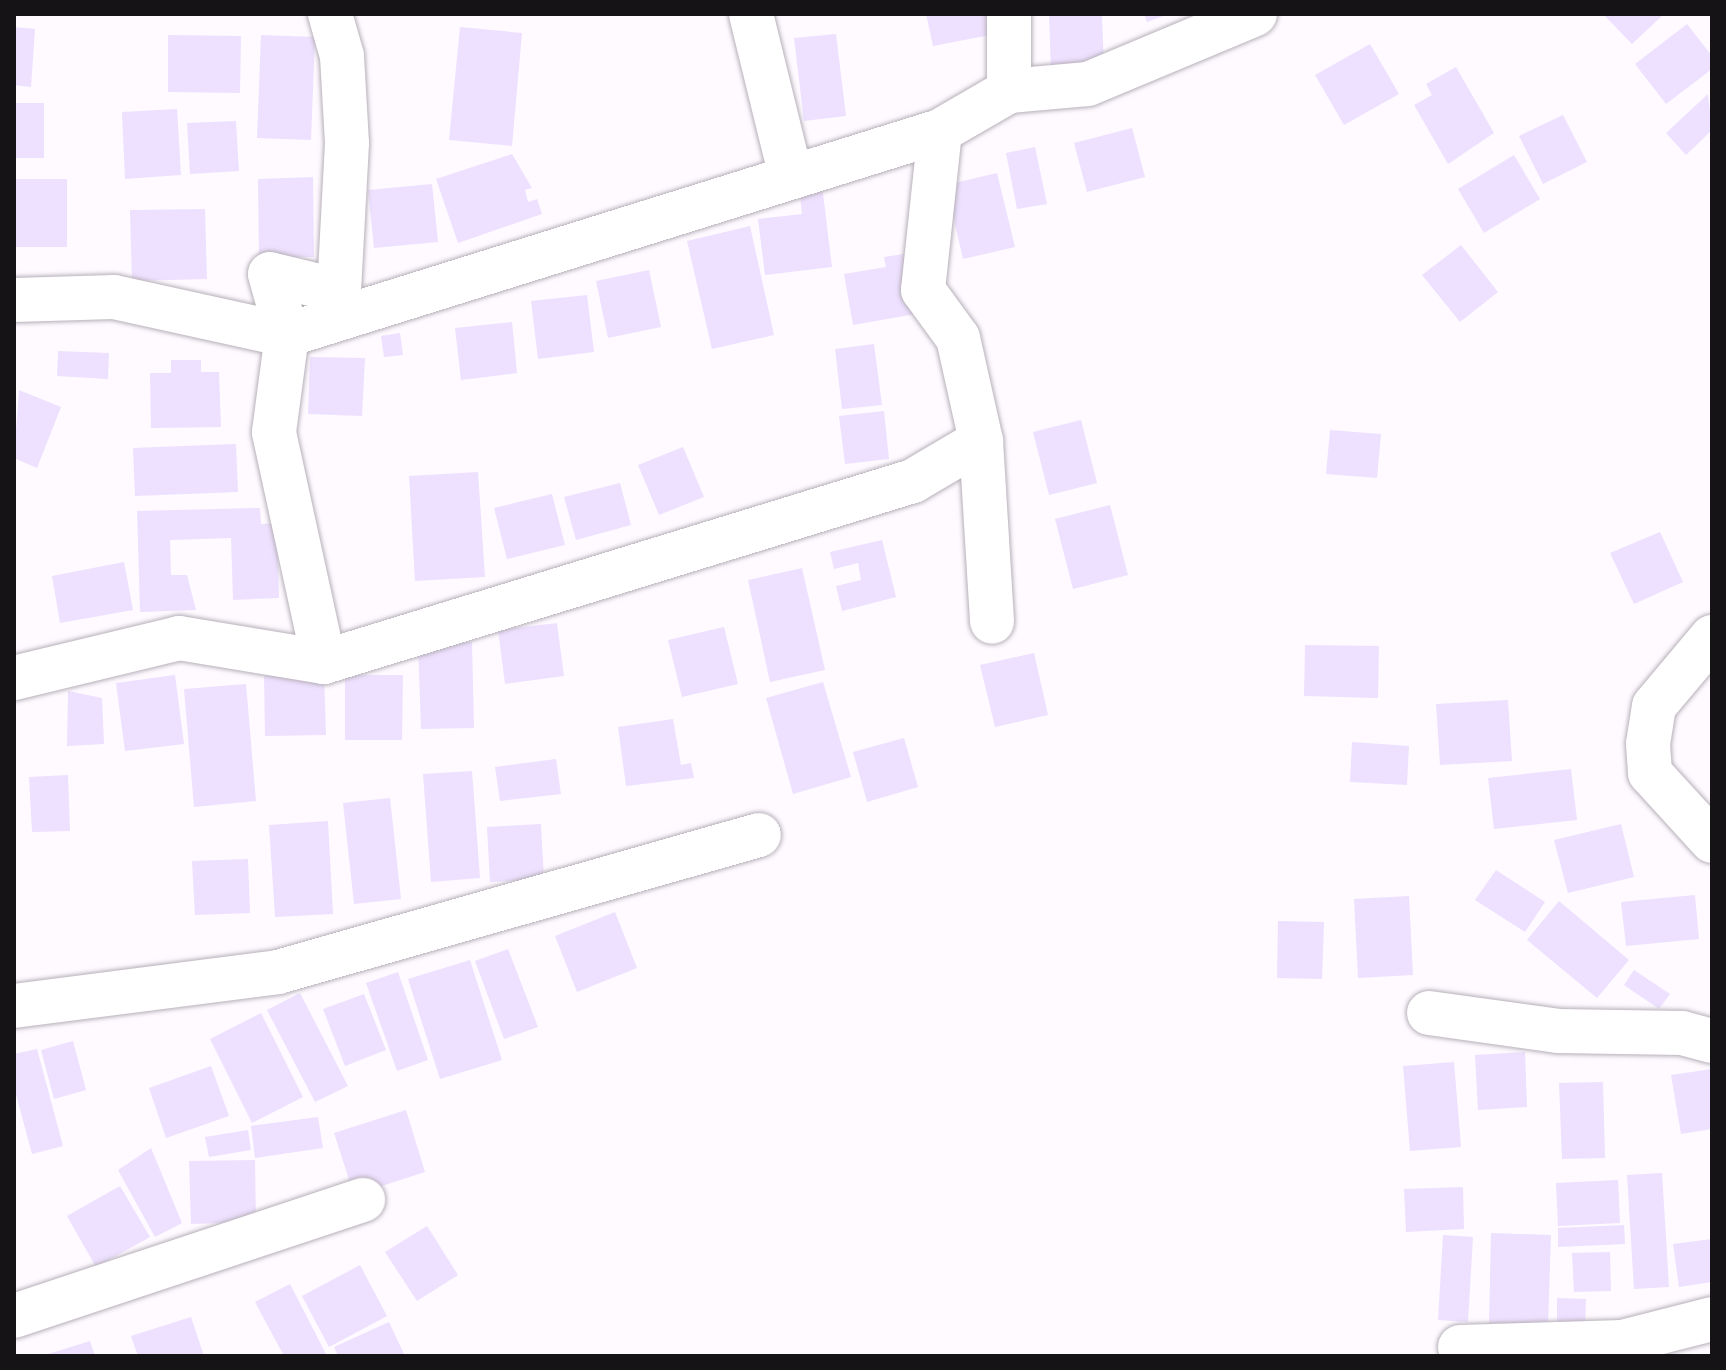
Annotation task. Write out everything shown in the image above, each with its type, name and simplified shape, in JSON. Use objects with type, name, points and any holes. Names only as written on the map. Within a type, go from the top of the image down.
[{"type":"street","points":[[324,662],[274,432],[287,335],[270,274],[339,291],[347,143],[342,56],[330,14]]},
{"type":"street","points":[[751,14],[790,173]]},
{"type":"street","points":[[1009,14],[1009,91]]},
{"type":"street","points":[[14,300],[114,297],[287,335],[514,269],[790,173],[940,131],[1009,91],[1088,84],[1255,14]]},
{"type":"street","points":[[940,131],[923,290],[958,338],[981,441],[992,622]]},
{"type":"street","points":[[14,678],[179,638],[324,662],[913,481],[981,441]]},
{"type":"street","points":[[1712,637],[1654,706],[1648,744],[1650,773],[1712,841]]},
{"type":"street","points":[[14,1006],[278,972],[759,835]]},
{"type":"street","points":[[1429,1013],[1558,1031],[1682,1033],[1712,1041]]},
{"type":"street","points":[[14,1316],[363,1200]]},
{"type":"street","points":[[1460,1347],[1622,1342],[1712,1319]]},
{"type":"building","points":[[926,14],[986,14],[990,35],[933,46]]},
{"type":"building","points":[[1049,14],[1102,14],[1104,69],[1051,71]]},
{"type":"building","points":[[1144,14],[1169,14],[1147,22]]},
{"type":"building","points":[[1603,14],[1664,14],[1632,44]]},
{"type":"building","points":[[1687,24],[1712,56],[1712,69],[1666,104],[1635,64]]},
{"type":"building","points":[[14,27],[35,29],[31,87],[14,85]]},
{"type":"building","points":[[460,27],[522,33],[512,146],[449,140]]},
{"type":"building","points":[[836,34],[846,116],[804,121],[794,38]]},
{"type":"building","points":[[168,35],[241,36],[240,93],[168,92]]},
{"type":"building","points":[[261,35],[315,37],[311,140],[257,138]]},
{"type":"building","points":[[1370,44],[1399,94],[1344,125],[1315,75]]},
{"type":"building","points":[[1456,67],[1494,133],[1448,164],[1414,105],[1432,95],[1426,84]]},
{"type":"building","points":[[1708,94],[1712,130],[1686,155],[1666,133]]},
{"type":"building","points":[[14,103],[44,103],[44,158],[14,158]]},
{"type":"building","points":[[177,109],[181,175],[125,179],[122,112]]},
{"type":"building","points":[[1563,115],[1587,162],[1543,184],[1519,136]]},
{"type":"building","points":[[236,121],[239,171],[190,174],[187,123]]},
{"type":"building","points":[[1132,128],[1145,177],[1087,192],[1074,143]]},
{"type":"building","points":[[1035,147],[1047,204],[1017,209],[1006,153]]},
{"type":"building","points":[[512,154],[532,188],[525,190],[528,202],[537,199],[542,214],[458,243],[436,179]]},
{"type":"building","points":[[1514,155],[1540,199],[1484,233],[1458,189]]},
{"type":"building","points":[[997,173],[1015,247],[963,259],[946,185]]},
{"type":"building","points":[[313,177],[314,257],[259,257],[258,179]]},
{"type":"building","points":[[14,179],[67,179],[67,247],[14,247]]},
{"type":"building","points":[[432,184],[438,242],[374,248],[368,190]]},
{"type":"building","points":[[822,185],[832,267],[765,275],[758,219],[802,214],[799,187]]},
{"type":"building","points":[[205,209],[207,279],[132,281],[130,210]]},
{"type":"building","points":[[750,226],[774,335],[712,349],[687,241]]},
{"type":"building","points":[[1461,245],[1498,292],[1460,322],[1422,275]]},
{"type":"building","points":[[910,253],[921,313],[853,325],[844,274],[886,267],[884,257]]},
{"type":"building","points":[[649,270],[661,327],[608,338],[596,281]]},
{"type":"building","points":[[587,295],[594,352],[538,359],[531,301]]},
{"type":"building","points":[[512,322],[517,373],[461,380],[455,328]]},
{"type":"building","points":[[400,333],[403,355],[384,357],[381,336]]},
{"type":"building","points":[[874,344],[882,405],[842,409],[835,349]]},
{"type":"building","points":[[58,351],[109,353],[108,379],[57,376]]},
{"type":"building","points":[[310,357],[365,358],[362,416],[308,414]]},
{"type":"building","points":[[171,360],[201,360],[201,372],[219,372],[221,427],[151,428],[150,373],[171,373]]},
{"type":"building","points":[[19,390],[61,407],[37,468],[14,458]]},
{"type":"building","points":[[884,411],[889,459],[845,464],[839,416]]},
{"type":"building","points":[[1081,420],[1097,483],[1049,495],[1033,432]]},
{"type":"building","points":[[1330,430],[1381,434],[1377,478],[1326,474]]},
{"type":"building","points":[[236,444],[238,492],[135,496],[133,448]]},
{"type":"building","points":[[683,447],[704,497],[659,515],[638,465]]},
{"type":"building","points":[[478,472],[485,577],[415,581],[409,476]]},
{"type":"building","points":[[620,483],[631,525],[576,540],[564,497]]},
{"type":"building","points":[[552,494],[565,545],[507,559],[494,508]]},
{"type":"building","points":[[1110,505],[1128,575],[1073,589],[1055,519]]},
{"type":"building","points":[[260,508],[261,524],[277,523],[279,598],[233,600],[231,538],[170,540],[171,575],[187,575],[196,610],[140,612],[137,511]]},
{"type":"building","points":[[1660,532],[1683,582],[1634,604],[1610,553]]},
{"type":"building","points":[[882,540],[896,597],[842,611],[836,586],[861,580],[858,563],[834,569],[830,552]]},
{"type":"building","points":[[124,562],[133,610],[60,623],[52,576]]},
{"type":"building","points":[[802,568],[825,670],[770,682],[748,580]]},
{"type":"building","points":[[557,623],[564,676],[505,684],[498,630]]},
{"type":"building","points":[[724,627],[738,684],[682,697],[668,640]]},
{"type":"building","points":[[472,642],[474,728],[421,729],[418,643]]},
{"type":"building","points":[[1305,645],[1379,646],[1378,698],[1304,696]]},
{"type":"building","points":[[1034,653],[1048,715],[995,727],[980,665]]},
{"type":"building","points":[[175,675],[184,744],[125,751],[116,683]]},
{"type":"building","points":[[324,675],[326,735],[265,736],[264,676]]},
{"type":"building","points":[[345,675],[403,675],[402,740],[345,740]]},
{"type":"building","points":[[823,682],[851,777],[793,794],[766,698]]},
{"type":"building","points":[[246,684],[256,801],[194,807],[184,689]]},
{"type":"building","points":[[68,691],[102,698],[104,744],[67,746]]},
{"type":"building","points":[[1508,700],[1512,761],[1440,765],[1436,704]]},
{"type":"building","points":[[673,719],[681,765],[691,763],[694,778],[626,786],[618,727]]},
{"type":"building","points":[[904,738],[918,787],[867,802],[853,752]]},
{"type":"building","points":[[1352,742],[1409,746],[1407,785],[1350,782]]},
{"type":"building","points":[[556,759],[561,794],[500,801],[495,767]]},
{"type":"building","points":[[1571,769],[1577,820],[1494,829],[1488,778]]},
{"type":"building","points":[[472,771],[480,878],[431,882],[423,774]]},
{"type":"building","points":[[68,775],[70,831],[32,832],[29,777]]},
{"type":"building","points":[[390,798],[401,899],[354,904],[343,803]]},
{"type":"building","points":[[328,821],[333,914],[275,917],[269,825]]},
{"type":"building","points":[[541,824],[544,879],[490,882],[487,827]]},
{"type":"building","points":[[1621,824],[1634,877],[1568,893],[1554,840]]},
{"type":"building","points":[[248,859],[250,913],[195,915],[192,861]]},
{"type":"building","points":[[1496,870],[1545,902],[1525,932],[1475,900]]},
{"type":"building","points":[[1695,895],[1699,939],[1626,946],[1621,902]]},
{"type":"building","points":[[1409,896],[1413,975],[1358,978],[1354,899]]},
{"type":"building","points":[[1559,901],[1629,960],[1597,998],[1527,940]]},
{"type":"building","points":[[615,912],[637,968],[577,992],[555,936]]},
{"type":"building","points":[[1278,921],[1324,922],[1322,979],[1277,978]]},
{"type":"building","points":[[508,949],[538,1027],[504,1039],[475,961]]},
{"type":"building","points":[[470,960],[502,1060],[440,1079],[408,979]]},
{"type":"building","points":[[1634,970],[1670,994],[1659,1009],[1624,985]]},
{"type":"building","points":[[398,972],[428,1060],[397,1071],[366,983]]},
{"type":"building","points":[[300,993],[348,1086],[315,1102],[267,1010]]},
{"type":"building","points":[[364,994],[386,1050],[345,1066],[323,1009]]},
{"type":"building","points":[[261,1013],[303,1097],[252,1123],[210,1039]]},
{"type":"building","points":[[73,1041],[86,1090],[54,1099],[41,1050]]},
{"type":"building","points":[[37,1049],[63,1146],[32,1154],[14,1087],[14,1054]]},
{"type":"building","points":[[1525,1052],[1527,1107],[1478,1110],[1475,1055]]},
{"type":"building","points":[[1454,1062],[1461,1147],[1410,1151],[1403,1066]]},
{"type":"building","points":[[211,1066],[229,1116],[166,1138],[149,1088]]},
{"type":"building","points":[[1712,1069],[1712,1129],[1681,1134],[1671,1075]]},
{"type":"building","points":[[1603,1082],[1605,1158],[1562,1159],[1559,1083]]},
{"type":"building","points":[[406,1110],[425,1172],[354,1195],[334,1133]]},
{"type":"building","points":[[318,1117],[323,1148],[255,1158],[251,1126]]},
{"type":"building","points":[[248,1130],[251,1150],[209,1157],[205,1137]]},
{"type":"building","points":[[151,1148],[182,1223],[155,1237],[118,1170]]},
{"type":"building","points":[[255,1160],[256,1222],[191,1224],[189,1161]]},
{"type":"building","points":[[1662,1173],[1669,1287],[1634,1289],[1627,1175]]},
{"type":"building","points":[[1618,1180],[1620,1223],[1558,1226],[1556,1183]]},
{"type":"building","points":[[120,1186],[150,1237],[96,1267],[67,1216]]},
{"type":"building","points":[[1463,1187],[1464,1229],[1406,1232],[1404,1189]]},
{"type":"building","points":[[1624,1225],[1625,1244],[1558,1247],[1558,1228]]},
{"type":"building","points":[[427,1226],[458,1275],[417,1301],[385,1252]]},
{"type":"building","points":[[1491,1233],[1551,1235],[1548,1325],[1489,1323]]},
{"type":"building","points":[[1443,1235],[1473,1237],[1468,1322],[1438,1320]]},
{"type":"building","points":[[1712,1239],[1712,1282],[1679,1287],[1673,1244]]},
{"type":"building","points":[[1610,1252],[1611,1291],[1574,1292],[1572,1253]]},
{"type":"building","points":[[360,1265],[387,1316],[329,1347],[302,1296]]},
{"type":"building","points":[[290,1284],[327,1356],[284,1356],[255,1302]]},
{"type":"building","points":[[1557,1298],[1586,1299],[1585,1326],[1557,1326]]},
{"type":"building","points":[[191,1317],[204,1356],[138,1356],[131,1336]]},
{"type":"building","points":[[389,1322],[405,1356],[338,1356],[334,1347]]},
{"type":"building","points":[[90,1341],[95,1356],[45,1356],[45,1355]]}]
